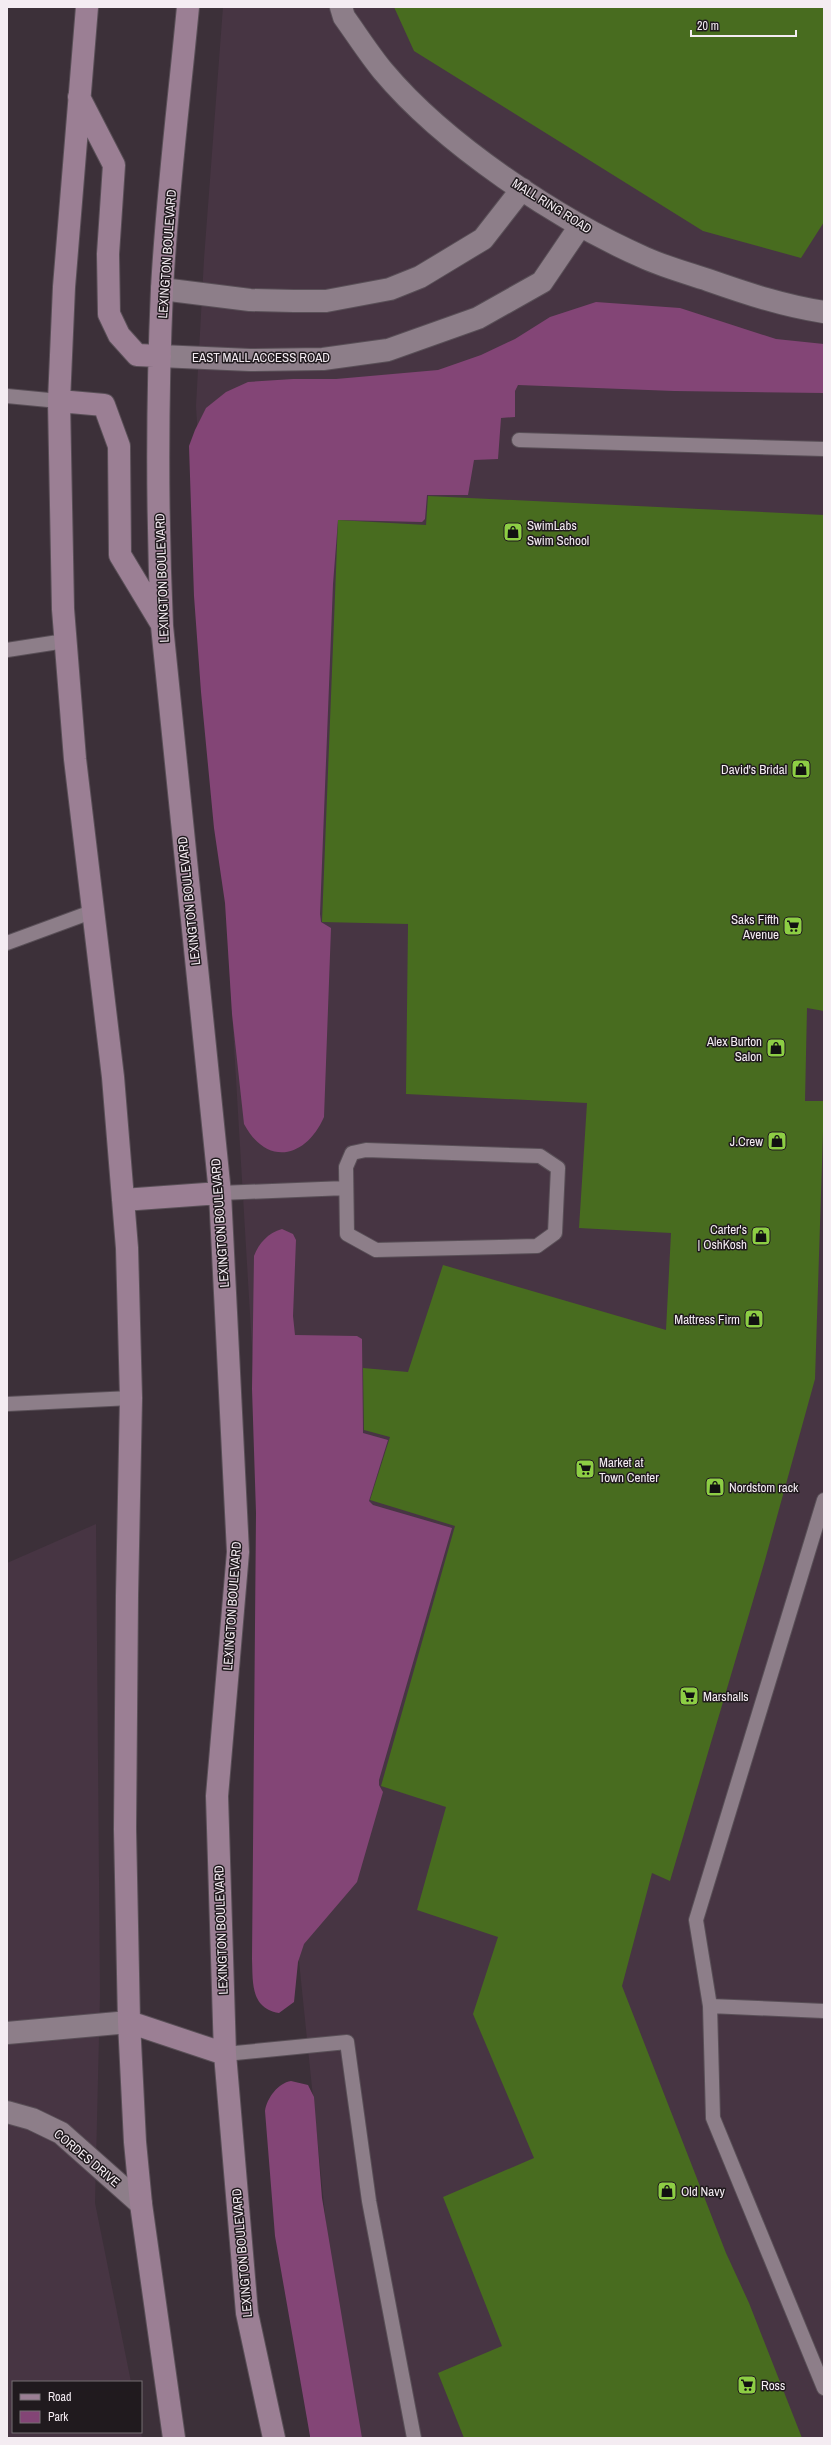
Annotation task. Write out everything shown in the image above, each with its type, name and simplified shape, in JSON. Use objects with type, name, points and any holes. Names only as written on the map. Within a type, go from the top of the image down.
[{"type":"main road","points":[[87,7],[64,287],[59,401],[65,641],[75,759],[114,1076],[124,1200],[130,1311],[131,1398],[125,1822],[129,2022],[135,2142],[141,2204],[174,2438]]},
{"type":"main road","name":"LEXINGTON BOULEVARD","points":[[188,7],[162,289],[158,428],[162,626],[220,1193],[238,1552],[217,1796],[225,2054],[247,2313],[274,2438]]},
{"type":"main road","points":[[79,97],[114,165],[108,254],[109,314],[119,335],[137,355],[160,356]]},
{"type":"main road","points":[[59,401],[104,405],[119,446],[120,555],[162,626]]},
{"type":"main road","points":[[124,1200],[220,1193]]},
{"type":"main road","points":[[129,2022],[225,2054]]},
{"type":"street","name":"MALL RING ROAD","points":[[341,7],[344,17],[379,65],[440,128],[522,189],[580,226],[646,259],[734,289],[803,309],[824,312]]},
{"type":"street","points":[[162,289],[250,300],[326,301],[390,289],[420,277],[483,239],[522,189]]},
{"type":"street","name":"EAST MALL ACCESS ROAD","points":[[160,356],[250,360],[323,359],[388,350],[478,318],[542,282],[580,226]]},
{"type":"street","points":[[7,2033],[129,2022]]},
{"type":"street","name":"CORDES DRIVE","points":[[7,2112],[32,2119],[61,2133],[141,2204]]},
{"type":"lane","points":[[7,396],[59,401]]},
{"type":"lane","points":[[519,440],[824,449]]},
{"type":"lane","points":[[7,650],[65,641]]},
{"type":"lane","points":[[7,943],[94,911]]},
{"type":"lane","points":[[366,1150],[540,1156],[558,1168],[555,1233],[537,1246],[376,1250],[347,1234],[346,1188],[346,1167],[352,1153],[366,1150]]},
{"type":"lane","points":[[220,1193],[346,1188]]},
{"type":"lane","points":[[7,1404],[131,1398]]},
{"type":"lane","points":[[824,1500],[696,1920],[710,2006],[713,2118],[824,2388]]},
{"type":"lane","points":[[710,2006],[824,2011]]},
{"type":"lane","points":[[225,2054],[347,2042],[369,2201],[414,2438]]},
{"type":"shaded area","points":[[223,7],[824,7],[824,2438],[348,2438],[274,1718],[196,406],[204,259]]},
{"type":"shaded area","points":[[96,1524],[100,1995],[95,2203],[131,2381],[12,2381],[12,2433],[141,2433],[142,2438],[7,2438],[7,1563]]},
{"type":"green space","points":[[596,302],[680,308],[776,339],[824,344],[824,393],[674,391],[518,385],[515,391],[515,417],[501,418],[498,459],[474,460],[468,495],[427,495],[425,519],[422,522],[338,520],[333,584],[320,914],[321,922],[331,928],[324,1117],[316,1131],[297,1149],[286,1152],[275,1151],[264,1147],[253,1138],[244,1124],[232,1014],[225,903],[214,828],[201,692],[194,596],[189,446],[195,430],[206,408],[226,392],[248,382],[293,379],[336,379],[438,370],[481,355],[515,339],[550,317]]},
{"type":"green space","points":[[282,1229],[293,1234],[296,1240],[293,1316],[295,1335],[357,1336],[362,1339],[363,1433],[388,1440],[369,1501],[373,1505],[452,1528],[379,1780],[379,1785],[383,1792],[357,1882],[304,1944],[298,1962],[294,2002],[279,2013],[263,2006],[258,2000],[253,1985],[256,1513],[252,1389],[254,1256],[268,1236]]},
{"type":"green space","points":[[291,2081],[308,2085],[314,2097],[322,2198],[362,2438],[310,2438],[275,2236],[265,2111],[268,2101],[274,2092],[286,2082]]},
{"type":"building","points":[[394,7],[824,7],[824,222],[801,258],[703,231],[414,51]]},
{"type":"building","name":"Market at Town Center","points":[[428,496],[824,515],[824,1011],[807,1008],[805,1101],[824,1101],[815,1379],[765,1560],[670,1881],[652,1873],[622,1986],[726,2253],[749,2303],[802,2438],[464,2438],[438,2373],[502,2346],[443,2197],[534,2158],[473,2014],[498,1937],[417,1910],[446,1807],[381,1786],[455,1526],[370,1500],[390,1437],[364,1430],[363,1368],[408,1372],[443,1265],[666,1330],[671,1233],[579,1228],[587,1103],[406,1094],[408,924],[322,922],[338,520],[426,525]]},
{"type":"place","name":"SwimLabs Swim School","points":[[513,532]]},
{"type":"place","name":"David's Bridal","points":[[801,769]]},
{"type":"place","name":"Saks Fifth Avenue","points":[[793,926]]},
{"type":"place","name":"Alex Burton Salon","points":[[776,1048]]},
{"type":"place","name":"J.Crew","points":[[777,1141]]},
{"type":"place","name":"Carter's | OshKosh","points":[[761,1236]]},
{"type":"place","name":"Mattress Firm","points":[[754,1319]]},
{"type":"place","name":"Market at Town Center","points":[[585,1469]]},
{"type":"place","name":"Nordstom rack","points":[[715,1487]]},
{"type":"place","name":"Marshalls","points":[[689,1696]]},
{"type":"place","name":"Old Navy","points":[[667,2191]]},
{"type":"place","name":"Ross","points":[[747,2385]]}]
